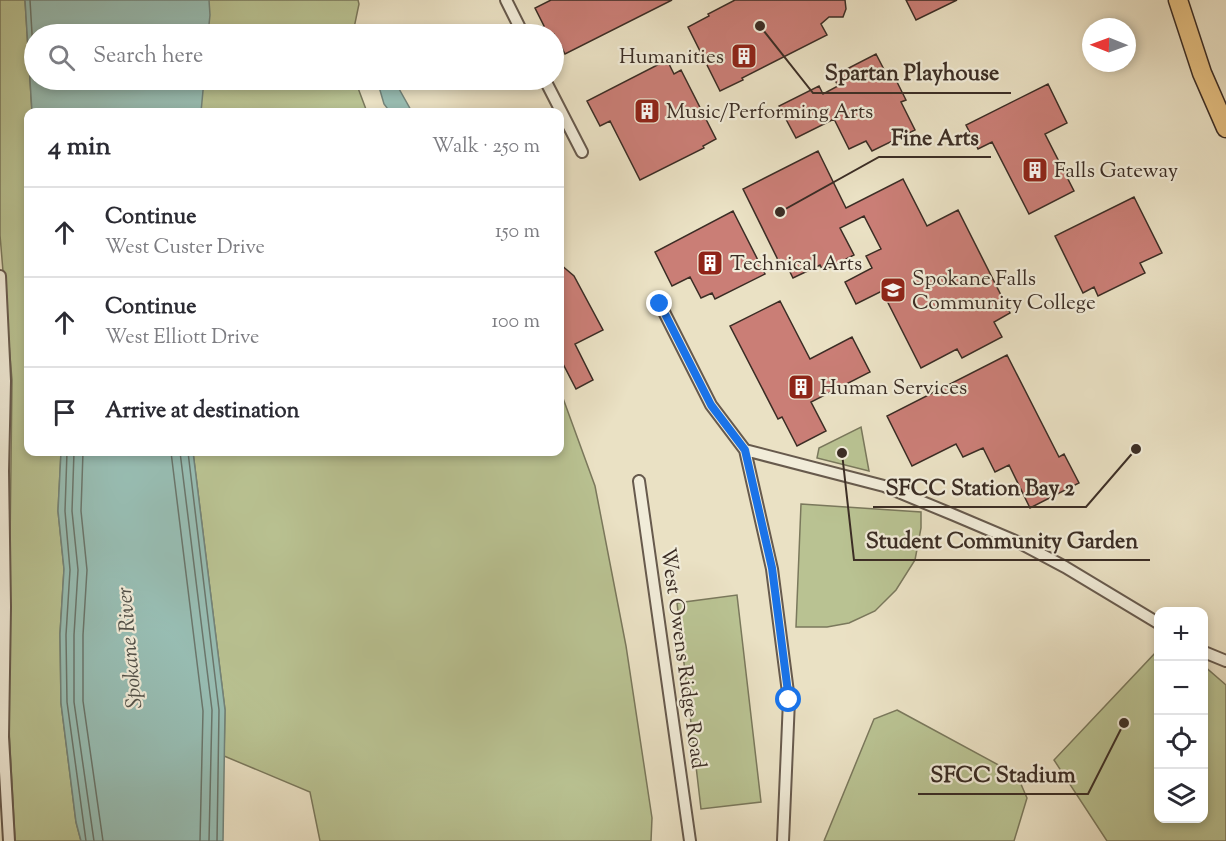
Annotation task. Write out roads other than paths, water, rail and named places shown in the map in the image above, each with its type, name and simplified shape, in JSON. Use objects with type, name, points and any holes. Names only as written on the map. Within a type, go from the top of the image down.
[{"type":"main road","points":[[1179,0],[1202,73],[1226,128]]},
{"type":"street","points":[[509,1],[519,24]]},
{"type":"street","points":[[550,90],[559,108]]},
{"type":"street","points":[[564,117],[582,152]]},
{"type":"street","points":[[0,276],[5,381],[3,737],[9,841]]},
{"type":"street","points":[[660,304],[711,405],[745,450],[772,568],[789,700],[783,841]]},
{"type":"street","points":[[745,450],[884,486],[944,511],[1020,543],[1154,621]]},
{"type":"street","name":"West Owens Ridge Road","points":[[639,481],[690,841]]},
{"type":"street","points":[[1208,654],[1226,661]]},
{"type":"water","points":[[25,0],[209,0],[209,24],[26,24]]},
{"type":"water","points":[[31,90],[203,90],[201,108],[32,108]]},
{"type":"water","points":[[380,90],[400,90],[410,108],[387,108]]},
{"type":"water","name":"Spokane River","points":[[61,456],[193,456],[225,710],[223,841],[81,841],[76,822],[61,703],[60,634],[64,569],[58,511]]},
{"type":"place","name":"Spartan Playhouse","points":[[760,26]]},
{"type":"place","name":"Humanities","points":[[744,56]]},
{"type":"place","name":"Music/Performing Arts","points":[[647,111]]},
{"type":"place","name":"Falls Gateway","points":[[1035,170]]},
{"type":"place","name":"Fine Arts","points":[[780,212]]},
{"type":"place","name":"Technical Arts","points":[[710,263]]},
{"type":"place","name":"Spokane Falls Community College","points":[[893,290]]},
{"type":"place","name":"Human Services","points":[[801,387]]},
{"type":"place","name":"SFCC Station Bay 2","points":[[1136,449]]},
{"type":"place","name":"Student Community Garden","points":[[842,453]]},
{"type":"place","name":"SFCC Stadium","points":[[1124,723]]}]
